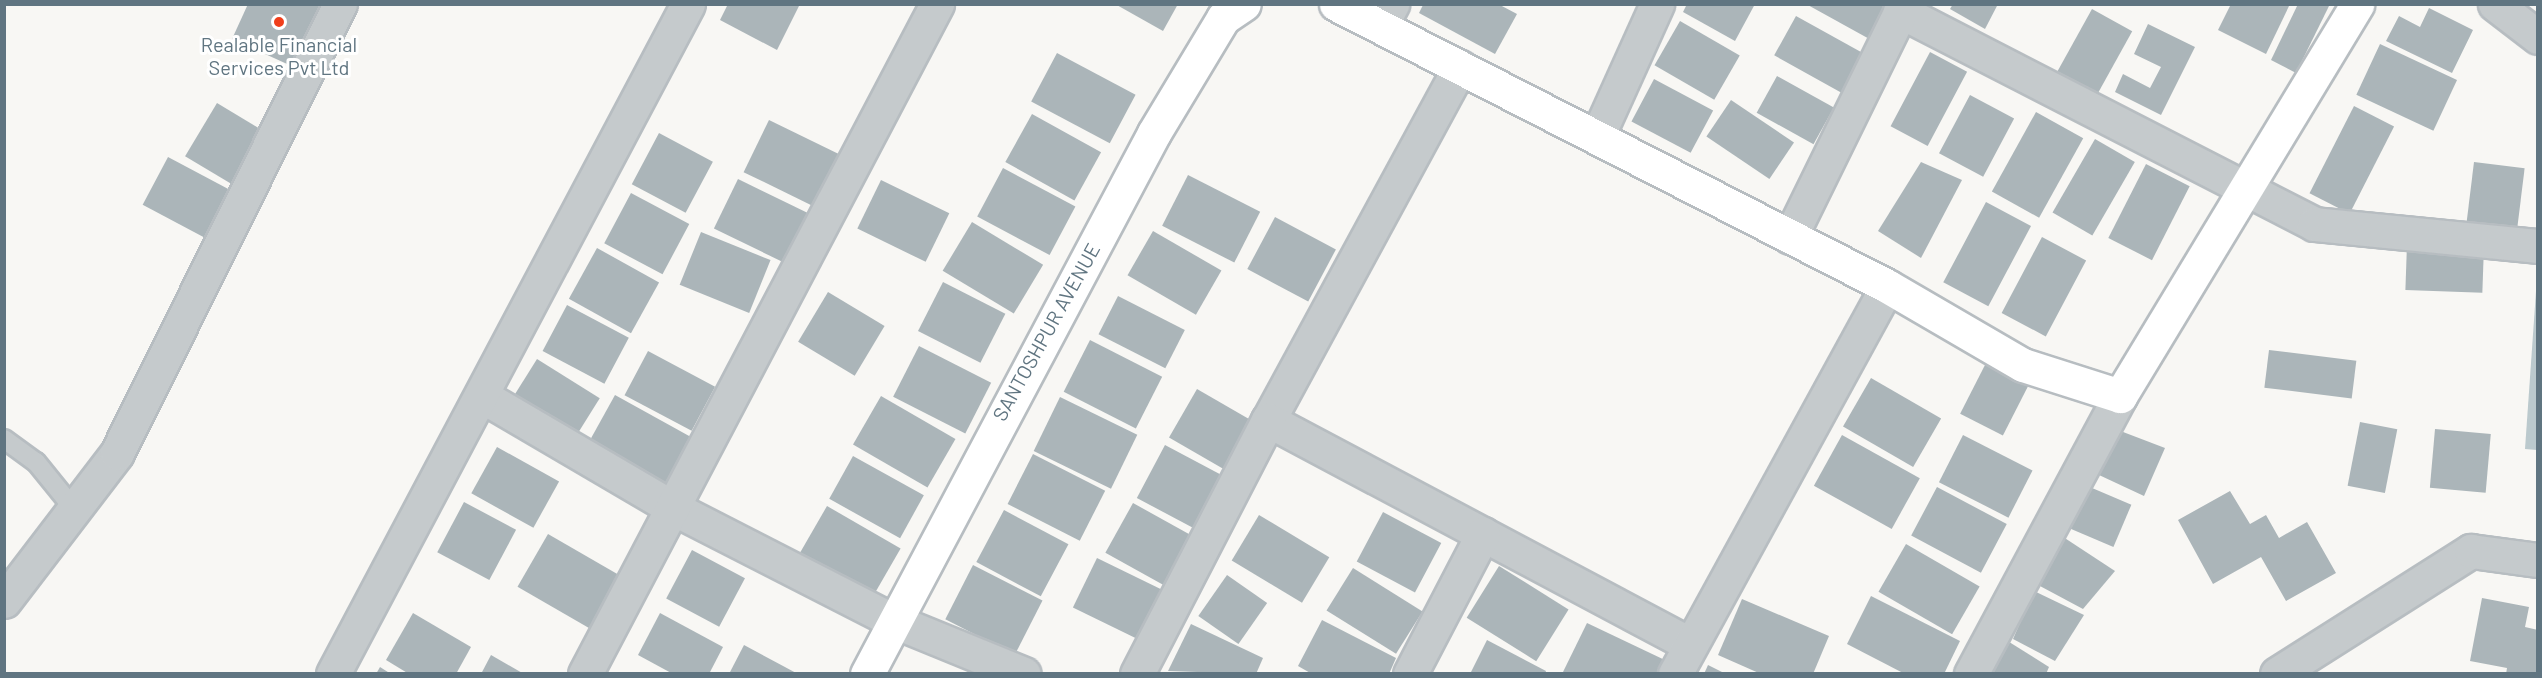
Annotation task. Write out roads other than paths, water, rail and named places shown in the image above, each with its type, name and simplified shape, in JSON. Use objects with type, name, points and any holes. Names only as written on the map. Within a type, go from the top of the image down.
[{"type":"main road","name":"SANTOSHPUR AVENUE","points":[[867,674],[1154,133],[1222,18],[1244,4]]},
{"type":"main road","points":[[1336,4],[1387,15],[1460,67],[1887,286],[2023,365],[2120,396],[2357,4]]},
{"type":"street","points":[[4,601],[117,453],[340,4]]},
{"type":"street","points":[[333,674],[484,397],[688,4]]},
{"type":"street","points":[[585,674],[675,509],[937,4]]},
{"type":"street","points":[[1597,137],[1657,4]]},
{"type":"street","points":[[2495,4],[2538,37]]},
{"type":"street","points":[[1790,237],[1902,8],[2314,224],[2399,237],[2538,246]]},
{"type":"street","points":[[1137,674],[1268,420],[1460,67]]},
{"type":"street","points":[[1674,674],[1887,286]]},
{"type":"street","points":[[1971,674],[2066,489],[2120,396]]},
{"type":"street","points":[[484,397],[675,509],[894,621],[1024,674]]},
{"type":"street","points":[[1268,420],[1690,644]]},
{"type":"street","points":[[1410,674],[1483,534]]},
{"type":"street","points":[[2277,674],[2471,551],[2538,561]]},
{"type":"lane","points":[[4,439],[36,462],[74,509]]},
{"type":"place","name":"Realable Financial Services Pvt Ltd","points":[[279,22]]}]
